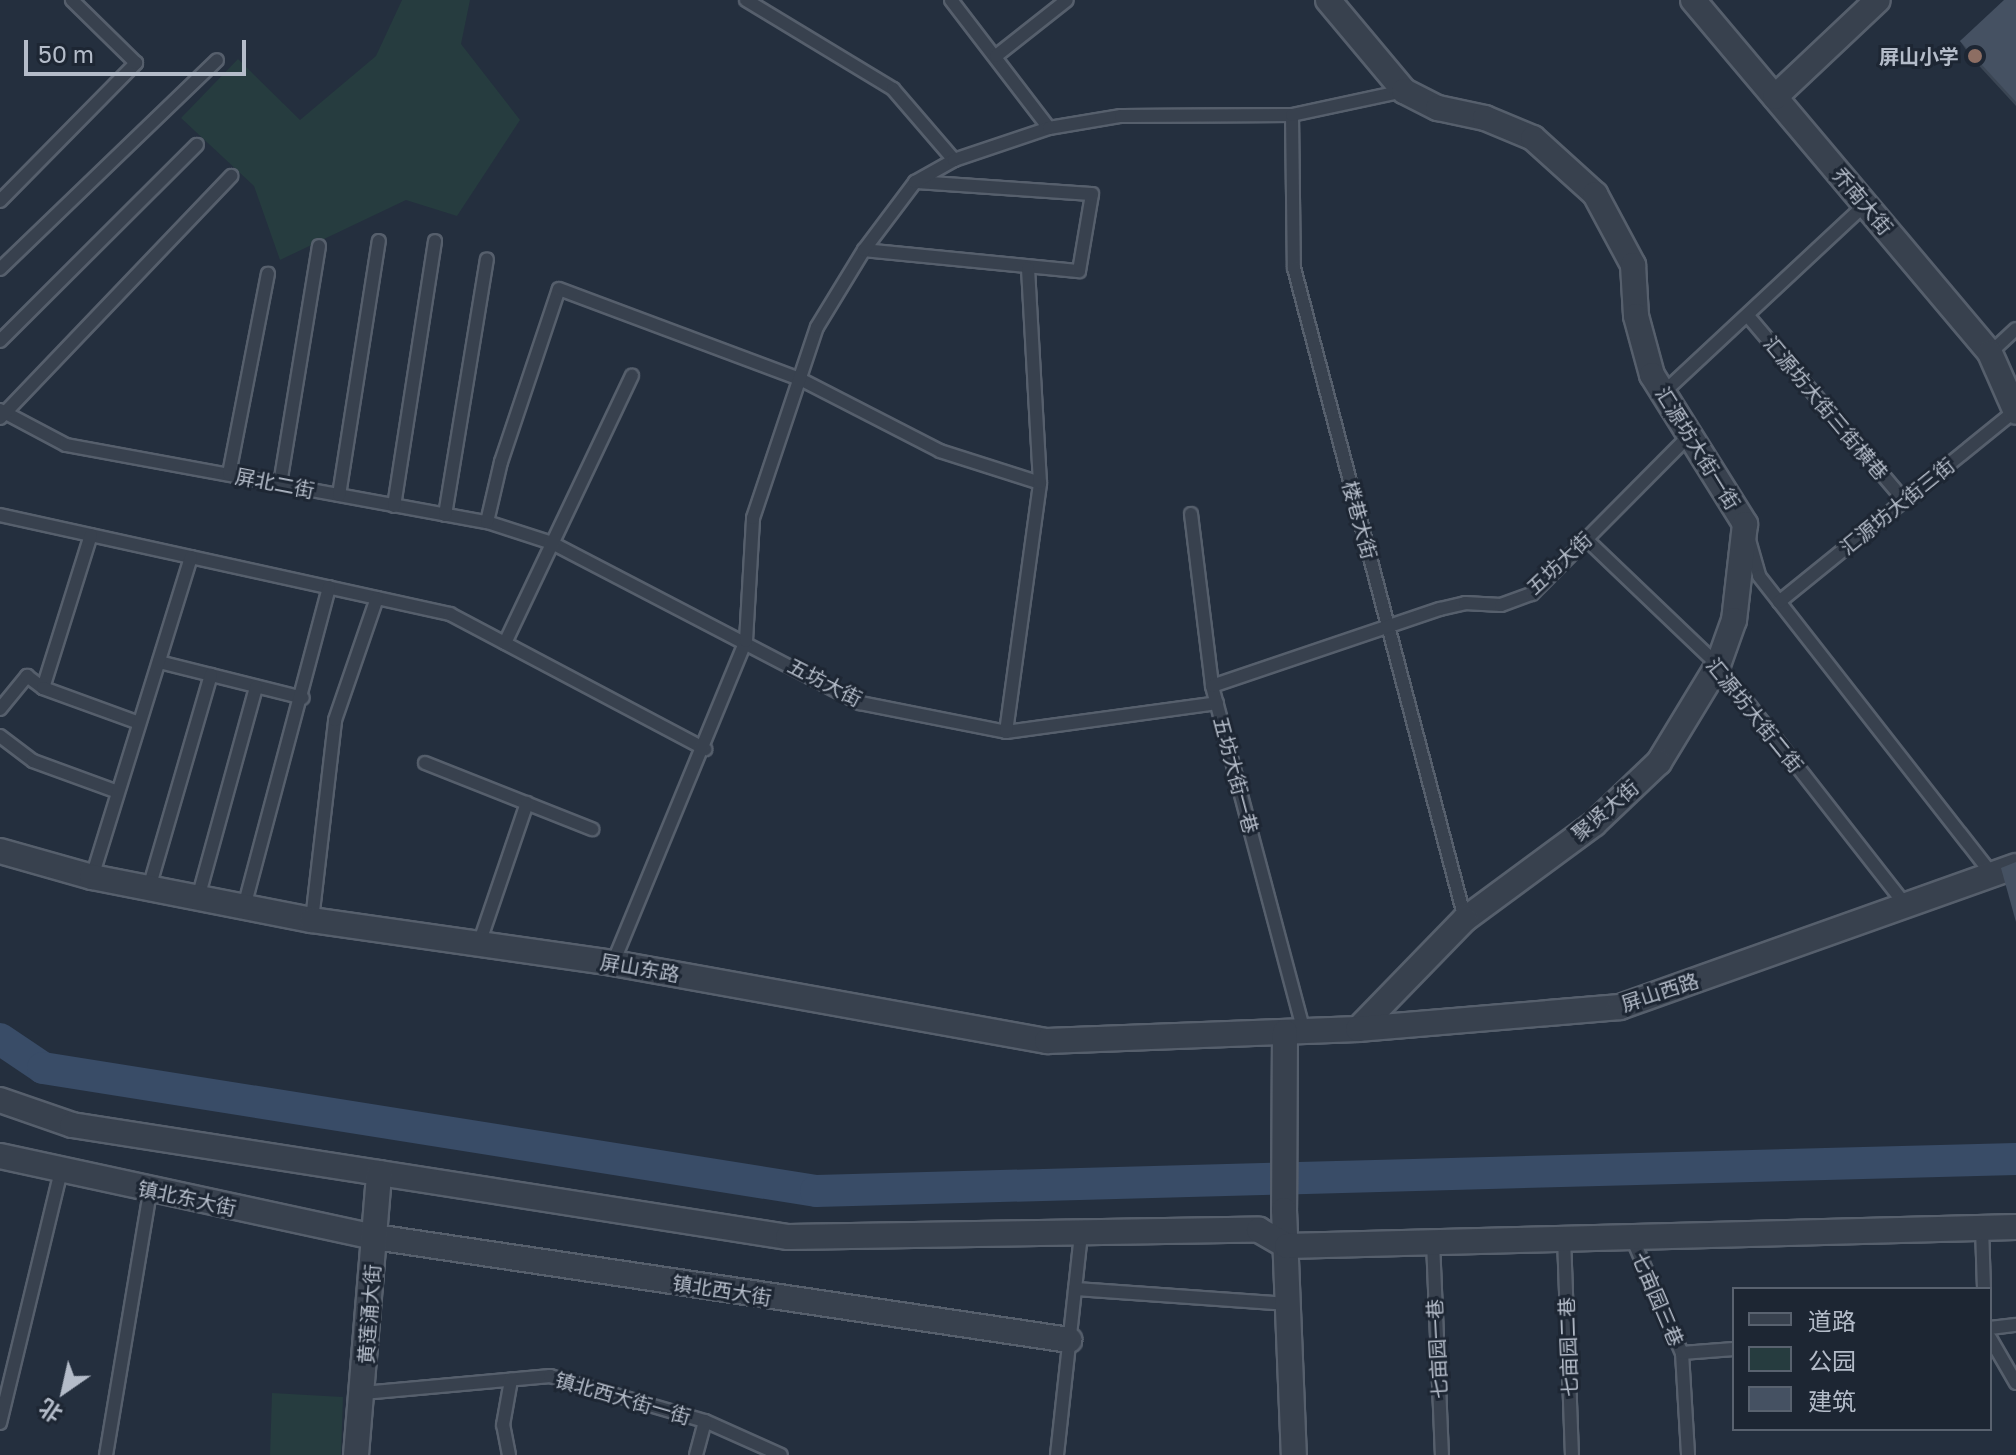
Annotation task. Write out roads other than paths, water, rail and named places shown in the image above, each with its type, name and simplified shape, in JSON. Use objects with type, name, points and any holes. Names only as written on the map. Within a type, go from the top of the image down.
[{"type":"street","name":"汇源坊大街一街","points":[[1328,0],[1404,91],[1438,108],[1485,118],[1533,138],[1595,194],[1633,265],[1636,316],[1652,375],[1745,524]]},
{"type":"street","name":"乔南大街","points":[[1693,0],[1990,353],[2015,412]]},
{"type":"street","points":[[1775,97],[1878,0]]},
{"type":"street","name":"聚贤大街","points":[[1358,1029],[1465,919],[1594,824],[1659,762],[1718,665],[1734,620],[1745,524]]},
{"type":"street","name":"屏山东路","points":[[0,851],[92,877],[312,920],[613,963],[1047,1041],[1294,1031]]},
{"type":"street","name":"屏山西路","points":[[1294,1031],[1358,1029],[1620,1007],[2016,866]]},
{"type":"street","points":[[1294,1031],[1283,1120],[1294,1455]]},
{"type":"street","points":[[0,1100],[72,1125],[788,1237],[1259,1230],[1287,1246],[1564,1238],[1633,1240],[2016,1227]]},
{"type":"street","name":"镇北东大街","points":[[0,1156],[150,1191],[375,1237]]},
{"type":"street","name":"黄莲涌大街","points":[[356,1455],[379,1173]]},
{"type":"street","name":"镇北西大街","points":[[375,1237],[1069,1340]]},
{"type":"lane","points":[[0,201],[136,63],[72,0]]},
{"type":"lane","points":[[746,0],[893,89],[954,160]]},
{"type":"lane","points":[[951,0],[1049,128]]},
{"type":"lane","points":[[996,56],[1067,0]]},
{"type":"lane","points":[[0,269],[217,60]]},
{"type":"lane","points":[[613,963],[705,749],[746,641],[753,518],[817,327],[864,250],[915,182],[954,160],[1049,128],[1121,116],[1292,115],[1404,91]]},
{"type":"lane","name":"楼巷大街","points":[[1292,115],[1294,268],[1465,919]]},
{"type":"lane","points":[[0,341],[197,145]]},
{"type":"lane","points":[[1,413],[231,176]]},
{"type":"lane","points":[[864,250],[1079,271],[1092,194],[915,182]]},
{"type":"lane","points":[[1663,393],[1866,204]]},
{"type":"lane","points":[[339,495],[379,241]]},
{"type":"lane","points":[[394,506],[435,241]]},
{"type":"lane","points":[[280,484],[319,246]]},
{"type":"lane","points":[[445,515],[487,259]]},
{"type":"lane","points":[[1006,732],[1040,483],[1028,268]]},
{"type":"lane","points":[[229,474],[268,274]]},
{"type":"lane","points":[[487,522],[501,462],[559,289],[800,379],[940,451],[1040,483]]},
{"type":"lane","name":"汇源坊大街三街横巷","points":[[1748,316],[1904,500]]},
{"type":"lane","points":[[1990,353],[2016,329]]},
{"type":"lane","points":[[505,643],[632,376]]},
{"type":"lane","name":"汇源坊大街三街","points":[[1779,602],[2015,412]]},
{"type":"lane","name":"屏北二街","points":[[1,413],[66,445],[487,522],[552,543]]},
{"type":"lane","name":"五坊大街","points":[[1212,686],[1465,603],[1501,605],[1532,594],[1690,435]]},
{"type":"lane","name":"五坊大街一巷","points":[[1191,514],[1212,686],[1294,1031]]},
{"type":"lane","points":[[0,515],[450,614],[705,749]]},
{"type":"lane","name":"汇源坊大街一街","points":[[1745,524],[1759,576],[1993,875]]},
{"type":"lane","points":[[43,688],[91,535]]},
{"type":"lane","name":"汇源坊大街二街","points":[[1586,539],[1718,665],[1907,907]]},
{"type":"lane","name":"五坊大街","points":[[552,543],[746,641],[860,703],[1006,732],[1217,703]]},
{"type":"lane","points":[[92,877],[191,557]]},
{"type":"lane","points":[[244,907],[303,698],[329,587]]},
{"type":"lane","points":[[312,920],[335,720],[377,598]]},
{"type":"lane","points":[[159,662],[303,698]]},
{"type":"lane","points":[[149,888],[211,675]]},
{"type":"lane","points":[[0,709],[27,676],[43,688],[139,723]]},
{"type":"lane","points":[[198,898],[256,687]]},
{"type":"lane","points":[[0,736],[33,761],[118,792]]},
{"type":"lane","points":[[425,763],[592,829]]},
{"type":"lane","points":[[479,944],[527,803]]},
{"type":"lane","points":[[0,1423],[61,1170]]},
{"type":"lane","points":[[106,1455],[150,1191]]},
{"type":"lane","points":[[1982,1228],[1984,1287]]},
{"type":"lane","points":[[1057,1455],[1081,1233]]},
{"type":"lane","name":"七亩园二巷","points":[[1564,1238],[1572,1455]]},
{"type":"lane","name":"七亩园三巷","points":[[1633,1240],[1682,1353],[1688,1455]]},
{"type":"lane","name":"七亩园一巷","points":[[1433,1242],[1442,1455]]},
{"type":"lane","points":[[1075,1289],[1289,1304]]},
{"type":"lane","points":[[1992,1328],[2016,1325]]},
{"type":"lane","points":[[1992,1341],[2016,1383]]},
{"type":"lane","points":[[1682,1353],[1732,1349]]},
{"type":"lane","name":"镇北西大街一街","points":[[363,1393],[550,1376],[705,1421],[781,1455]]},
{"type":"lane","points":[[509,1455],[503,1425],[511,1380]]},
{"type":"lane","points":[[696,1455],[705,1421]]},
{"type":"waterway","points":[[0,1039],[43,1068],[816,1191],[2016,1159]]},
{"type":"place","name":"屏山小学","points":[[1975,56]]}]
